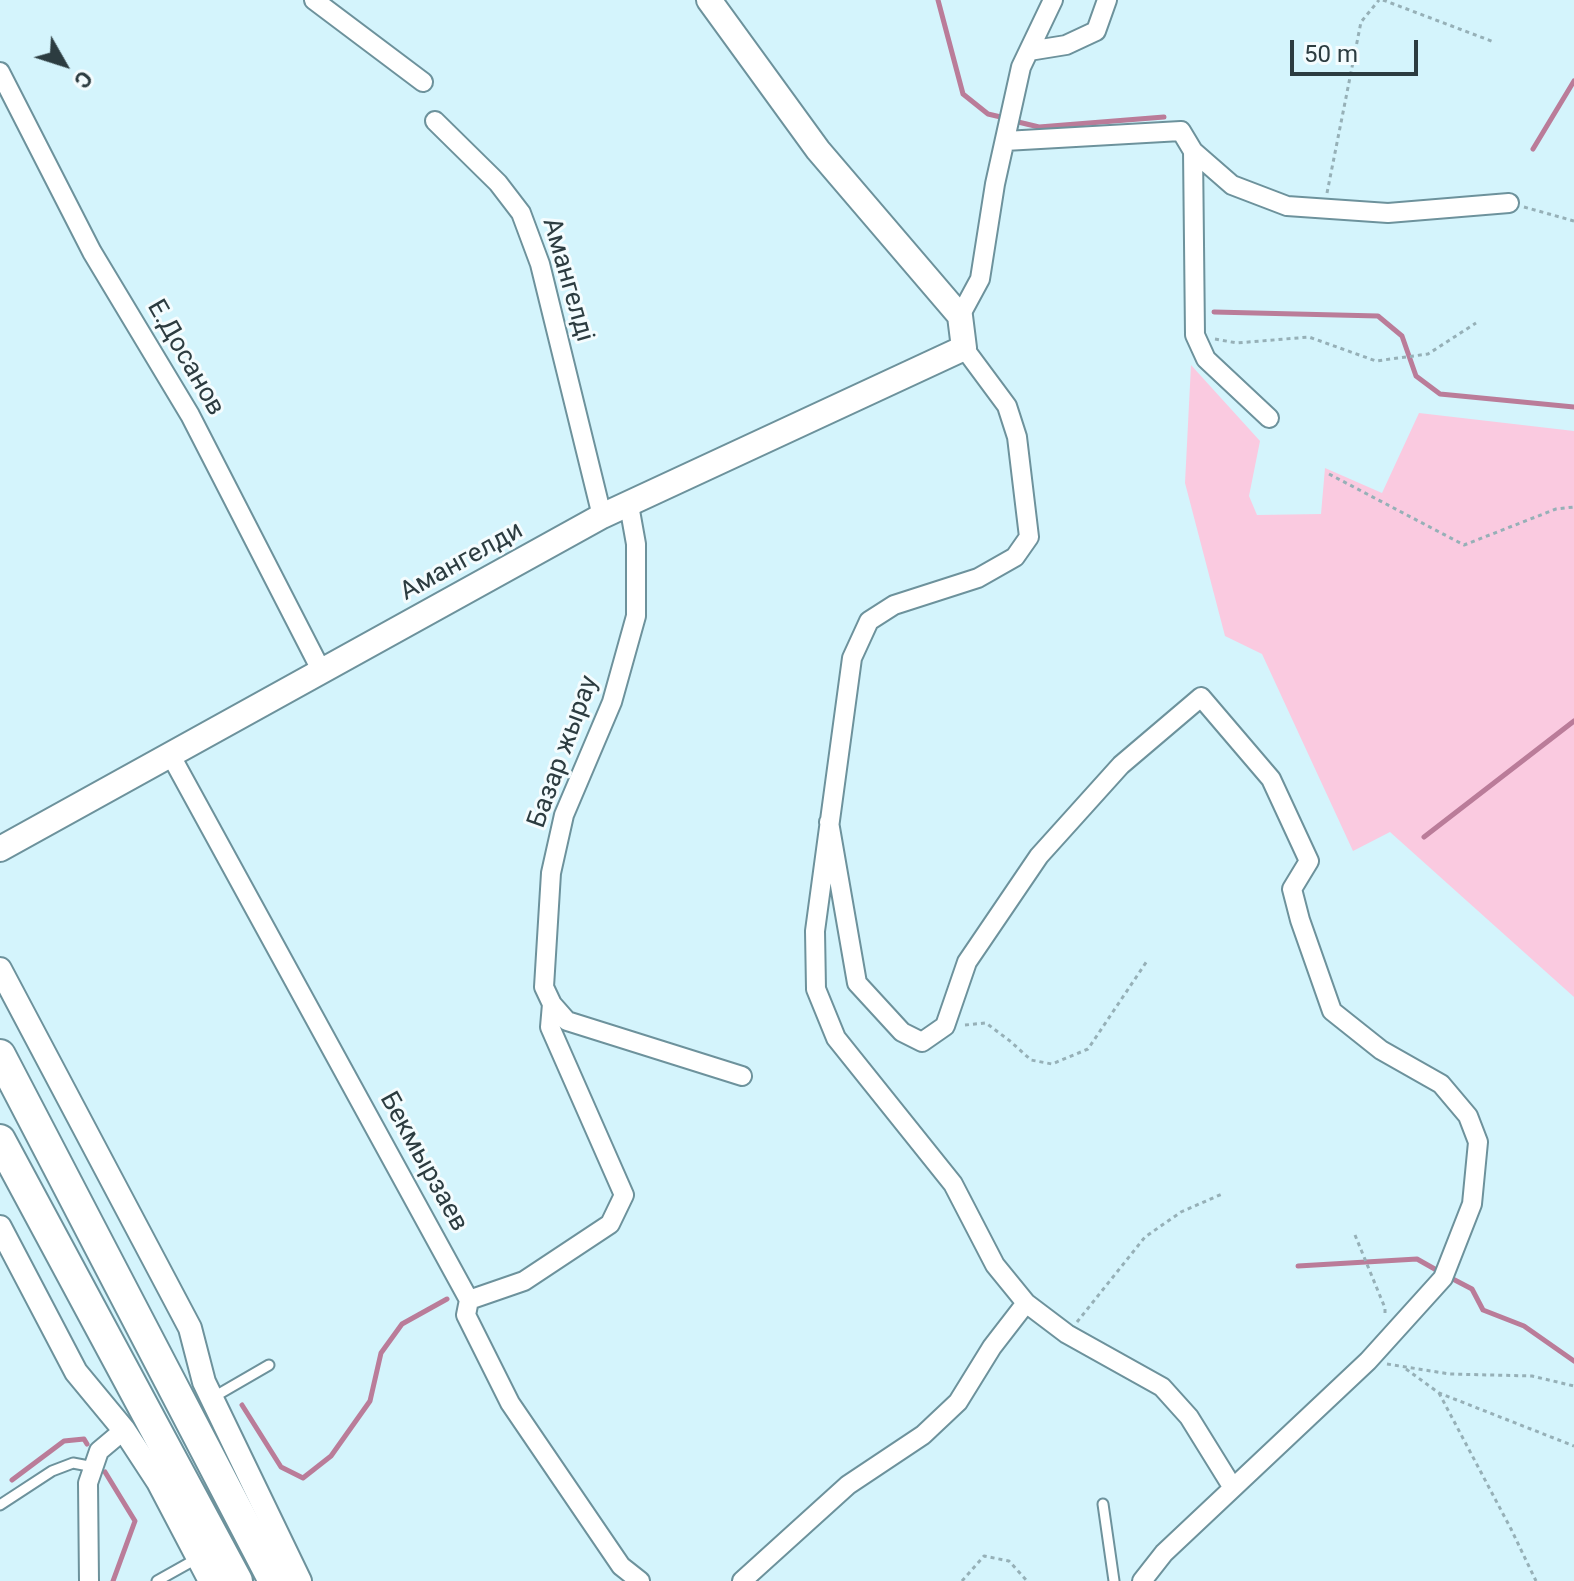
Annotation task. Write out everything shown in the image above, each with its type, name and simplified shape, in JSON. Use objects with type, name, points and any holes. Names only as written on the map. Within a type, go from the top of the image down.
[{"type":"highway","points":[[0,1055],[274,1581]]},
{"type":"highway","points":[[0,1140],[237,1581]]},
{"type":"main road","points":[[709,0],[818,150],[960,316],[964,348]]},
{"type":"main road","name":"Амангелди","points":[[0,849],[602,516],[964,348]]},
{"type":"street","points":[[314,0],[423,82]]},
{"type":"street","points":[[960,316],[980,279],[1021,67],[1053,0]]},
{"type":"street","points":[[1029,51],[1066,45],[1096,31],[1107,0]]},
{"type":"street","name":"Е.Досанов","points":[[0,72],[92,252],[190,415],[322,672]]},
{"type":"street","name":"Амангелді","points":[[435,121],[498,183],[521,213],[540,264],[602,516]]},
{"type":"street","points":[[1005,141],[1181,131],[1193,151],[1232,185],[1287,206],[1388,213],[1509,203]]},
{"type":"street","points":[[1193,151],[1195,335],[1206,359],[1269,418]]},
{"type":"street","points":[[964,348],[1007,406],[1017,437],[1029,537],[1015,557],[978,578],[894,605],[869,621],[852,658],[815,931],[816,989],[836,1038],[953,1184],[995,1265],[1026,1303],[1067,1334],[1162,1387],[1189,1417],[1233,1488]]},
{"type":"street","name":"Базар жырау","points":[[469,1300],[524,1281],[610,1224],[624,1195],[550,1027],[552,1004],[544,987],[551,873],[564,815],[612,702],[636,616],[636,544],[629,505]]},
{"type":"street","points":[[829,822],[857,983],[902,1032],[922,1042],[945,1026],[967,962],[1039,856],[1121,765],[1201,697],[1271,779],[1309,861],[1292,889],[1332,1011],[1381,1050],[1441,1084],[1468,1116],[1478,1142],[1472,1204],[1443,1278],[1368,1361],[1164,1553],[1142,1581]]},
{"type":"street","name":"Бекмырзаев","points":[[170,754],[469,1300],[466,1315],[510,1403],[621,1566],[640,1581]]},
{"type":"street","points":[[0,969],[190,1328],[204,1382],[300,1581]]},
{"type":"street","points":[[552,1004],[567,1021],[742,1076]]},
{"type":"street","points":[[0,1227],[76,1372],[124,1430],[158,1482],[210,1581]]},
{"type":"street","points":[[742,1581],[848,1485],[923,1435],[958,1402],[992,1347],[1026,1303]]},
{"type":"street","points":[[89,1581],[88,1483],[99,1451],[124,1430]]},
{"type":"lane","points":[[212,1398],[269,1365]]},
{"type":"lane","points":[[0,1505],[52,1471],[73,1463],[94,1467]]},
{"type":"lane","points":[[1103,1504],[1114,1581]]},
{"type":"lane","points":[[157,1581],[198,1558]]},
{"type":"path","points":[[1324,209],[1361,22],[1381,0],[1494,42]]},
{"type":"path","points":[[1509,203],[1574,221]]},
{"type":"path","points":[[1195,335],[1237,343],[1309,337],[1376,361],[1428,354],[1476,323]]},
{"type":"path","points":[[1329,474],[1464,545],[1556,509],[1574,507]]},
{"type":"path","points":[[945,1026],[986,1023],[1031,1060],[1052,1064],[1088,1049],[1147,961]]},
{"type":"path","points":[[1067,1334],[1145,1237],[1181,1212],[1222,1194]]},
{"type":"path","points":[[1355,1235],[1385,1308],[1386,1340]]},
{"type":"path","points":[[1368,1361],[1450,1374],[1532,1376],[1574,1386]]},
{"type":"path","points":[[1403,1367],[1439,1393],[1574,1446]]},
{"type":"path","points":[[1439,1393],[1536,1581]]},
{"type":"path","points":[[962,1581],[984,1556],[1009,1561],[1027,1581]]},
{"type":"shaded area","points":[[1191,365],[1260,441],[1249,496],[1257,515],[1321,514],[1325,468],[1382,493],[1419,413],[1574,431],[1574,997],[1390,832],[1353,851],[1262,654],[1225,636],[1185,483]]},
{"type":"waterway","points":[[938,0],[963,94],[988,114],[1005,118]]},
{"type":"waterway","points":[[1533,149],[1574,81]]},
{"type":"waterway","points":[[1014,121],[1039,127],[1164,117]]},
{"type":"waterway","points":[[1214,312],[1378,316],[1402,336],[1416,376],[1440,394],[1574,407]]},
{"type":"waterway","points":[[1424,837],[1574,721]]},
{"type":"waterway","points":[[1298,1266],[1417,1259],[1440,1272]]},
{"type":"waterway","points":[[1449,1277],[1472,1289],[1483,1310],[1524,1326],[1574,1361]]},
{"type":"waterway","points":[[242,1405],[281,1467],[303,1478],[331,1456],[370,1401],[381,1353],[402,1324],[447,1299]]},
{"type":"waterway","points":[[12,1480],[64,1441],[84,1439],[87,1444]]},
{"type":"waterway","points":[[105,1472],[135,1521],[113,1581]]}]
